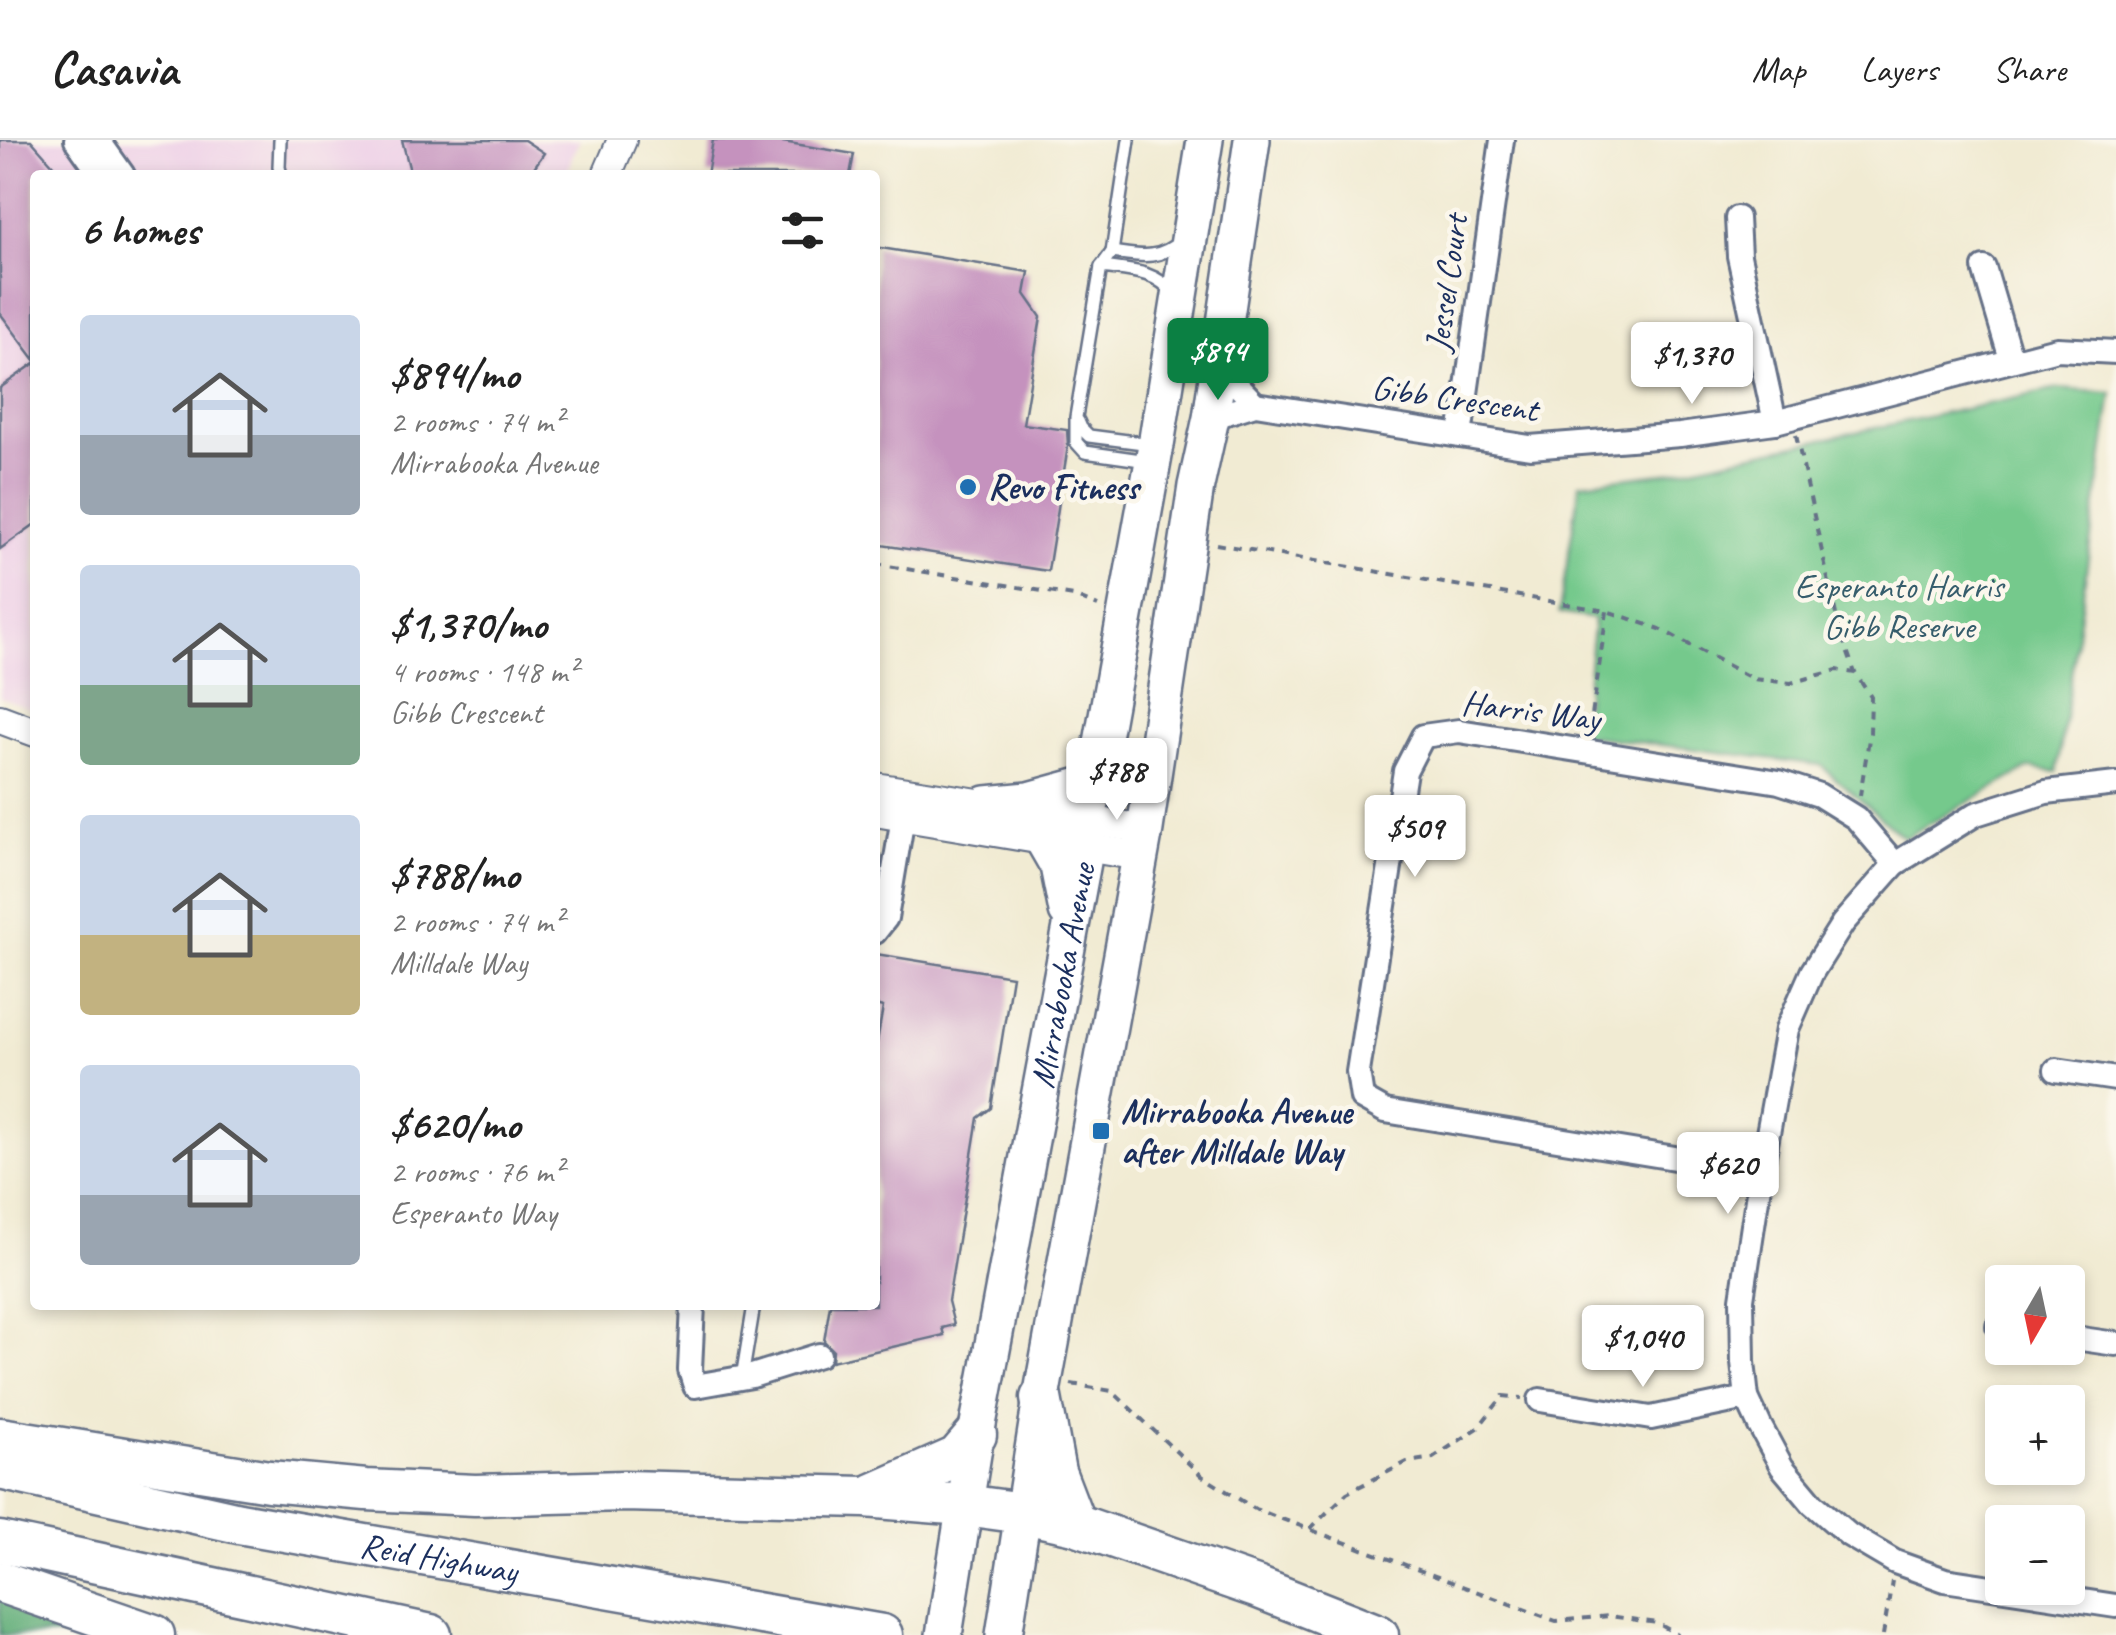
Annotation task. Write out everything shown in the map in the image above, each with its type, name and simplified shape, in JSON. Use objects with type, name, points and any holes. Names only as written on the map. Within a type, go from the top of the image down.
[{"type":"highway","points":[[1055,1391],[1055,1472],[1076,1524]]},
{"type":"highway","points":[[865,1497],[957,1458],[976,1435]]},
{"type":"highway","points":[[0,1438],[270,1481],[366,1490],[475,1495],[624,1491],[865,1497],[1022,1513],[1076,1524],[1260,1588],[1378,1635]]},
{"type":"highway","name":"Reid Highway","points":[[0,1469],[240,1523],[882,1635]]},
{"type":"highway","points":[[0,1542],[432,1635]]},
{"type":"highway","points":[[0,1582],[154,1635]]},
{"type":"main road","name":"Mirrabooka Avenue","points":[[944,1635],[976,1435],[1154,453],[1172,283],[1190,232],[1205,140]]},
{"type":"main road","name":"Mirrabooka Avenue","points":[[1004,1635],[1022,1513],[1055,1391],[1094,1107],[1142,843],[1252,141]]},
{"type":"main road","points":[[1172,283],[1195,274],[1218,255],[1230,189],[1252,141]]},
{"type":"main road","points":[[1154,453],[1168,449],[1196,486]]},
{"type":"main road","points":[[986,804],[1029,800],[1094,782]]},
{"type":"main road","points":[[1043,840],[1058,868],[1069,938]]},
{"type":"main road","points":[[1014,1230],[1040,1235],[1058,1227],[1094,1107]]},
{"type":"street","points":[[76,140],[97,170]]},
{"type":"street","points":[[98,140],[119,170]]},
{"type":"street","points":[[593,170],[604,140]]},
{"type":"street","points":[[609,170],[622,140]]},
{"type":"street","name":"Jessel Court","points":[[1460,436],[1502,140]]},
{"type":"street","points":[[1737,218],[1739,256],[1784,420]]},
{"type":"street","points":[[1984,268],[2011,359]]},
{"type":"street","name":"Gibb Crescent","points":[[1211,418],[1255,404],[1530,448],[1680,436],[1784,420],[2057,348],[2116,352]]},
{"type":"street","points":[[1219,366],[1255,404]]},
{"type":"street","points":[[0,720],[30,730]]},
{"type":"street","name":"Harris Way","points":[[1761,1172],[1385,1111],[1362,1098],[1358,1072],[1405,771],[1424,736],[1459,731],[1779,782],[1820,795],[1856,818],[1894,864]]},
{"type":"street","points":[[0,740],[30,750]]},
{"type":"street","points":[[2116,784],[2046,792],[1976,814],[1894,864],[1843,923],[1812,972],[1787,1030],[1742,1299],[1747,1398],[1782,1467],[1812,1504],[1848,1536],[1895,1562],[1946,1580],[2116,1605]]},
{"type":"street","points":[[880,788],[986,804],[1087,833],[1142,843]]},
{"type":"street","points":[[880,926],[886,918],[889,814],[1043,840],[1087,833]]},
{"type":"street","points":[[2056,1070],[2116,1078]]},
{"type":"street","points":[[693,1310],[690,1370],[696,1386],[742,1378],[819,1355]]},
{"type":"street","points":[[2085,1339],[2116,1344]]},
{"type":"street","points":[[1540,1400],[1651,1418],[1747,1398]]},
{"type":"lane","points":[[279,170],[280,140]]},
{"type":"lane","points":[[1129,140],[1112,252],[1101,267],[1076,417],[1076,442],[1085,452],[1154,453]]},
{"type":"lane","points":[[1112,252],[1150,257],[1164,253],[1190,232]]},
{"type":"lane","points":[[1101,267],[1172,283]]},
{"type":"lane","points":[[742,1378],[753,1310]]},
{"type":"path","points":[[1784,420],[1839,628],[1855,673],[1872,697],[1856,818]]},
{"type":"path","points":[[1210,543],[1607,611],[1660,628],[1753,680],[1791,684],[1836,670],[1855,673]]},
{"type":"path","points":[[880,565],[1074,596],[1098,606]]},
{"type":"path","points":[[1587,751],[1607,611]]},
{"type":"path","points":[[1055,1391],[1112,1390],[1202,1476],[1255,1508],[1556,1622],[1610,1616],[1657,1622],[1678,1635]]},
{"type":"path","points":[[1310,1529],[1347,1493],[1408,1462],[1433,1458],[1478,1428],[1503,1396],[1540,1400]]},
{"type":"path","points":[[1883,1635],[1895,1562]]},
{"type":"shaded area","points":[[0,140],[580,140],[568,170],[30,170],[30,709],[0,697]]},
{"type":"green space","name":"Esperanto Harris Gibb Reserve","points":[[2058,389],[2112,393],[2057,772],[2029,768],[1904,838],[1820,765],[1582,735],[1594,619],[1559,613],[1580,483],[1664,473]]},
{"type":"green space","points":[[0,1595],[118,1635],[0,1635]]},
{"type":"building","points":[[0,140],[31,140],[58,170],[30,170],[30,353],[0,313]]},
{"type":"building","points":[[402,140],[524,140],[544,153],[532,170],[410,170]]},
{"type":"building","points":[[713,140],[771,140],[854,154],[851,170],[708,170]]},
{"type":"building","points":[[880,248],[1029,272],[1025,294],[1041,317],[1023,424],[1067,430],[1068,446],[1048,571],[880,545]]},
{"type":"building","points":[[30,367],[30,528],[0,549],[0,388]]},
{"type":"building","points":[[880,955],[1012,976],[991,1108],[978,1118],[948,1301],[954,1325],[942,1328],[944,1335],[832,1361],[833,1350],[824,1341],[829,1310],[880,1310]]},
{"type":"place","name":"Revo Fitness","points":[[968,487]]},
{"type":"place","name":"Mirrabooka Avenue after Milldale Way","points":[[1101,1131]]}]
